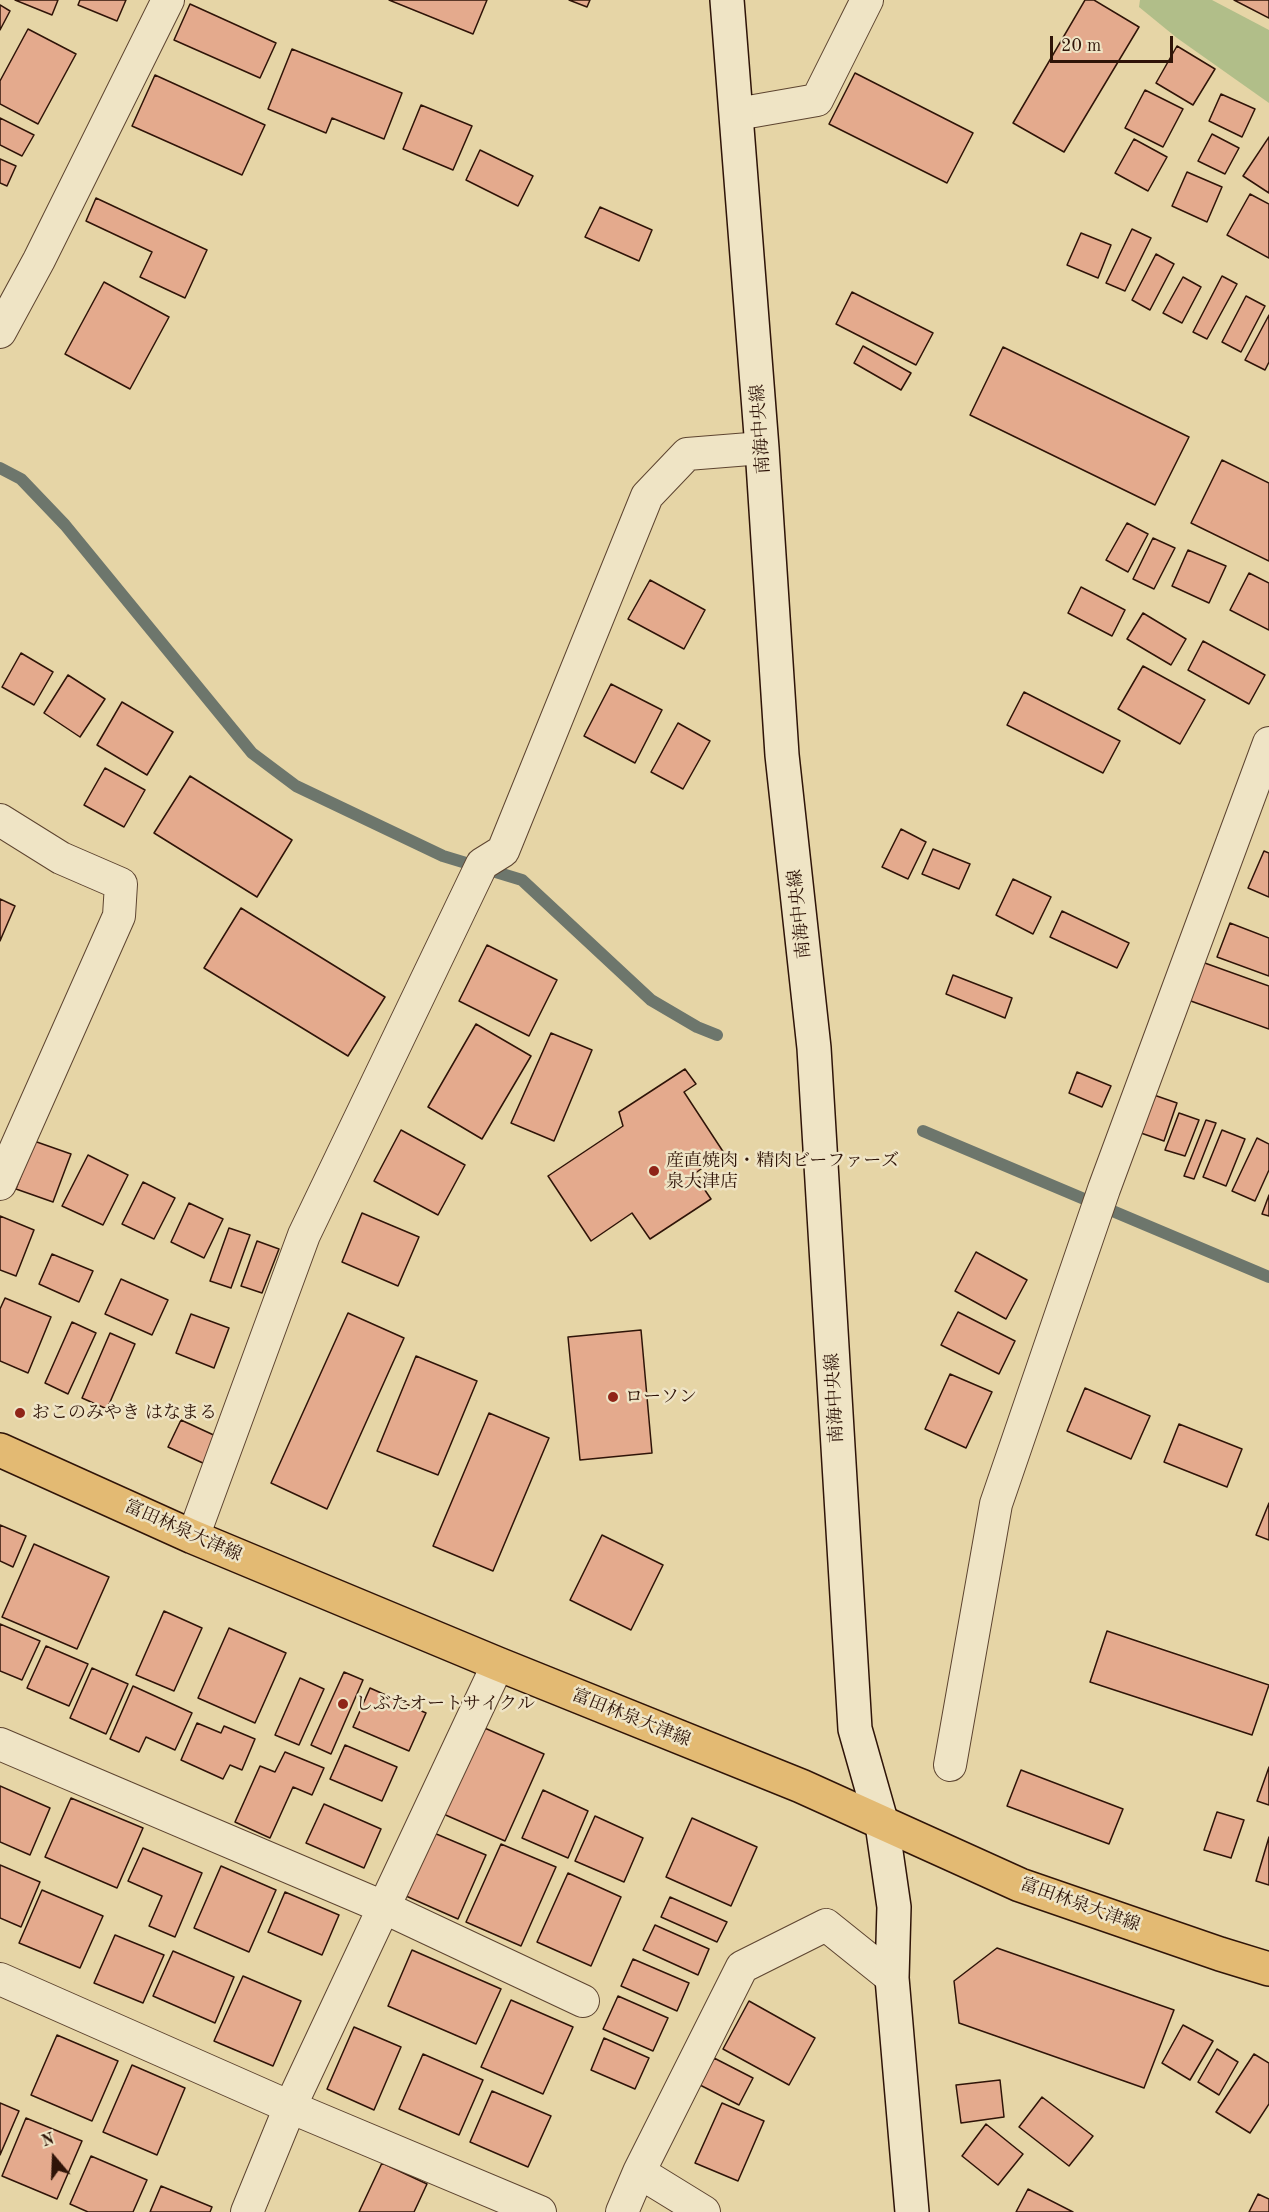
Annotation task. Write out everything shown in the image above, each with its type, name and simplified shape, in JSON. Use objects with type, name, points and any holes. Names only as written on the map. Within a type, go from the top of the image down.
[{"type":"main road","name":"富田林泉大津線","points":[[0,1450],[193,1537],[498,1664],[801,1786],[1020,1885],[1269,1969]]},
{"type":"street","points":[[0,332],[44,250],[168,0]]},
{"type":"street","name":"南海中央線","points":[[728,0],[783,755],[814,1048],[855,1729],[882,1824],[894,1907],[892,1978],[912,2212]]},
{"type":"street","points":[[737,114],[817,100],[867,0]]},
{"type":"street","points":[[193,1537],[304,1235],[477,873],[503,852],[647,496],[687,454],[762,448]]},
{"type":"street","points":[[950,1765],[996,1504],[1104,1189],[1269,743]]},
{"type":"street","points":[[0,820],[61,858],[121,884],[119,916],[0,1184]]},
{"type":"street","points":[[247,2212],[290,2106],[498,1664]]},
{"type":"street","points":[[0,1744],[383,1907],[583,2001]]},
{"type":"street","points":[[622,2212],[639,2172],[742,1967],[826,1925],[892,1978]]},
{"type":"street","points":[[0,1979],[540,2212]]},
{"type":"street","points":[[639,2172],[704,2212]]},
{"type":"green space","points":[[1140,0],[1212,0],[1269,30],[1269,103],[1177,38],[1139,7]]},
{"type":"building","points":[[15,0],[58,0],[52,15]]},
{"type":"building","points":[[80,0],[126,0],[117,21],[78,5]]},
{"type":"building","points":[[389,0],[487,0],[473,34]]},
{"type":"building","points":[[569,0],[590,0],[587,7]]},
{"type":"building","points":[[1085,0],[1094,0],[1139,27],[1064,152],[1013,123]]},
{"type":"building","points":[[1234,0],[1269,0],[1269,18]]},
{"type":"building","points":[[190,4],[276,43],[260,78],[174,40]]},
{"type":"building","points":[[0,5],[10,11],[0,30]]},
{"type":"building","points":[[28,29],[76,54],[38,124],[0,104],[0,81]]},
{"type":"building","points":[[1177,46],[1215,69],[1193,105],[1156,83]]},
{"type":"building","points":[[292,49],[402,93],[384,139],[332,118],[326,133],[268,109]]},
{"type":"building","points":[[855,73],[973,133],[947,183],[829,124]]},
{"type":"building","points":[[155,75],[265,125],[242,175],[132,126]]},
{"type":"building","points":[[1145,90],[1183,109],[1163,147],[1125,128]]},
{"type":"building","points":[[1221,94],[1255,109],[1242,137],[1209,121]]},
{"type":"building","points":[[421,105],[472,126],[453,170],[403,149]]},
{"type":"building","points":[[0,118],[34,135],[22,156],[0,145]]},
{"type":"building","points":[[1212,134],[1239,148],[1225,174],[1198,161]]},
{"type":"building","points":[[1269,137],[1269,193],[1243,176]]},
{"type":"building","points":[[1134,139],[1167,157],[1148,191],[1115,173]]},
{"type":"building","points":[[480,150],[533,176],[518,206],[466,180]]},
{"type":"building","points":[[0,159],[16,166],[7,186],[0,183]]},
{"type":"building","points":[[1187,172],[1222,187],[1207,222],[1172,206]]},
{"type":"building","points":[[1250,194],[1269,204],[1269,258],[1227,235]]},
{"type":"building","points":[[96,198],[207,250],[185,298],[140,277],[152,252],[86,221]]},
{"type":"building","points":[[600,207],[652,230],[639,261],[585,237]]},
{"type":"building","points":[[1132,229],[1151,238],[1125,291],[1106,283]]},
{"type":"building","points":[[1081,233],[1111,245],[1098,278],[1067,265]]},
{"type":"building","points":[[1156,254],[1174,264],[1150,310],[1132,300]]},
{"type":"building","points":[[1222,276],[1237,284],[1207,339],[1193,332]]},
{"type":"building","points":[[1183,277],[1201,287],[1182,323],[1163,313]]},
{"type":"building","points":[[104,282],[169,317],[130,389],[65,354]]},
{"type":"building","points":[[852,292],[933,333],[916,365],[836,324]]},
{"type":"building","points":[[1246,296],[1265,306],[1241,352],[1222,342]]},
{"type":"building","points":[[1269,315],[1269,362],[1265,370],[1245,360]]},
{"type":"building","points":[[863,346],[911,373],[901,390],[854,363]]},
{"type":"building","points":[[1003,347],[1189,437],[1155,505],[970,415]]},
{"type":"building","points":[[1222,460],[1269,483],[1269,561],[1191,523]]},
{"type":"building","points":[[1127,523],[1148,534],[1128,572],[1106,560]]},
{"type":"building","points":[[1153,538],[1175,548],[1154,589],[1133,579]]},
{"type":"building","points":[[1188,550],[1226,566],[1209,603],[1172,586]]},
{"type":"building","points":[[1249,573],[1269,583],[1269,630],[1230,610]]},
{"type":"building","points":[[650,580],[705,610],[684,649],[628,619]]},
{"type":"building","points":[[1081,587],[1125,610],[1112,636],[1068,613]]},
{"type":"building","points":[[1143,613],[1186,639],[1171,665],[1127,639]]},
{"type":"building","points":[[1203,641],[1265,675],[1249,704],[1188,670]]},
{"type":"building","points":[[21,653],[53,672],[34,705],[2,687]]},
{"type":"building","points":[[1143,666],[1205,700],[1180,744],[1118,709]]},
{"type":"building","points":[[68,675],[105,699],[80,737],[44,713]]},
{"type":"building","points":[[611,684],[662,710],[635,763],[584,736]]},
{"type":"building","points":[[1024,692],[1120,741],[1103,773],[1007,725]]},
{"type":"building","points":[[122,702],[173,732],[147,775],[97,745]]},
{"type":"building","points":[[678,723],[710,741],[683,789],[651,772]]},
{"type":"building","points":[[105,768],[145,790],[124,827],[84,805]]},
{"type":"building","points":[[190,776],[292,840],[257,897],[154,833]]},
{"type":"building","points":[[901,829],[926,842],[908,879],[882,867]]},
{"type":"building","points":[[933,849],[970,864],[959,889],[922,874]]},
{"type":"building","points":[[1264,851],[1269,853],[1269,897],[1248,888]]},
{"type":"building","points":[[1013,879],[1051,897],[1033,934],[996,915]]},
{"type":"building","points":[[0,899],[15,906],[0,941]]},
{"type":"building","points":[[241,908],[385,997],[348,1056],[204,968]]},
{"type":"building","points":[[1062,911],[1129,943],[1117,968],[1050,937]]},
{"type":"building","points":[[1230,923],[1269,938],[1269,976],[1217,957]]},
{"type":"building","points":[[487,945],[557,980],[529,1036],[459,1001]]},
{"type":"building","points":[[1202,962],[1269,986],[1269,1029],[1188,1000]]},
{"type":"building","points":[[953,975],[1012,998],[1005,1018],[946,994]]},
{"type":"building","points":[[476,1024],[531,1056],[482,1139],[428,1107]]},
{"type":"building","points":[[551,1033],[592,1050],[554,1141],[511,1123]]},
{"type":"building","points":[[685,1069],[696,1084],[684,1092],[724,1153],[694,1174],[711,1199],[650,1239],[632,1213],[591,1241],[548,1176],[623,1126],[619,1112]]},
{"type":"building","points":[[1077,1072],[1111,1086],[1102,1107],[1069,1093]]},
{"type":"building","points":[[1151,1094],[1177,1103],[1164,1141],[1138,1132]]},
{"type":"building","points":[[1179,1113],[1199,1120],[1185,1156],[1165,1150]]},
{"type":"building","points":[[1206,1120],[1216,1123],[1194,1179],[1184,1176]]},
{"type":"building","points":[[401,1130],[465,1165],[438,1215],[374,1181]]},
{"type":"building","points":[[1222,1130],[1245,1139],[1226,1186],[1203,1177]]},
{"type":"building","points":[[1257,1138],[1269,1144],[1269,1170],[1255,1201],[1232,1191]]},
{"type":"building","points":[[34,1141],[71,1154],[53,1202],[16,1189]]},
{"type":"building","points":[[88,1155],[128,1175],[103,1225],[62,1206]]},
{"type":"building","points":[[143,1182],[175,1198],[154,1239],[122,1224]]},
{"type":"building","points":[[1269,1195],[1269,1216],[1262,1214]]},
{"type":"building","points":[[189,1203],[223,1219],[204,1258],[171,1242]]},
{"type":"building","points":[[362,1213],[419,1237],[398,1286],[342,1262]]},
{"type":"building","points":[[0,1216],[34,1230],[16,1276],[0,1270]]},
{"type":"building","points":[[229,1228],[250,1235],[231,1288],[210,1281]]},
{"type":"building","points":[[257,1241],[279,1249],[262,1293],[241,1286]]},
{"type":"building","points":[[976,1252],[1027,1280],[1006,1319],[955,1291]]},
{"type":"building","points":[[52,1254],[93,1271],[79,1302],[39,1284]]},
{"type":"building","points":[[121,1279],[168,1300],[152,1335],[105,1314]]},
{"type":"building","points":[[5,1298],[51,1317],[28,1373],[0,1361],[0,1309]]},
{"type":"building","points":[[958,1312],[1015,1341],[999,1374],[941,1345]]},
{"type":"building","points":[[348,1313],[404,1338],[327,1509],[271,1483]]},
{"type":"building","points":[[191,1314],[229,1328],[214,1368],[176,1353]]},
{"type":"building","points":[[72,1322],[96,1333],[68,1394],[45,1383]]},
{"type":"building","points":[[641,1330],[652,1453],[580,1460],[568,1337]]},
{"type":"building","points":[[110,1333],[135,1344],[107,1409],[82,1398]]},
{"type":"building","points":[[416,1356],[477,1381],[438,1475],[377,1451]]},
{"type":"building","points":[[950,1374],[992,1392],[966,1448],[925,1429]]},
{"type":"building","points":[[1085,1388],[1150,1416],[1131,1459],[1067,1431]]},
{"type":"building","points":[[489,1413],[549,1438],[493,1571],[433,1546]]},
{"type":"building","points":[[181,1420],[218,1437],[205,1464],[168,1447]]},
{"type":"building","points":[[1179,1424],[1242,1449],[1227,1487],[1164,1462]]},
{"type":"building","points":[[1269,1503],[1269,1540],[1256,1535]]},
{"type":"building","points":[[0,1525],[26,1536],[13,1567],[0,1561]]},
{"type":"building","points":[[602,1535],[663,1565],[631,1630],[570,1600]]},
{"type":"building","points":[[34,1544],[109,1577],[77,1649],[2,1617]]},
{"type":"building","points":[[164,1611],[202,1628],[174,1691],[136,1675]]},
{"type":"building","points":[[0,1624],[40,1641],[22,1680],[0,1671]]},
{"type":"building","points":[[229,1628],[286,1653],[255,1723],[198,1698]]},
{"type":"building","points":[[1107,1631],[1269,1685],[1252,1735],[1090,1682]]},
{"type":"building","points":[[46,1646],[88,1664],[69,1706],[27,1688]]},
{"type":"building","points":[[92,1668],[128,1684],[106,1734],[70,1718]]},
{"type":"building","points":[[344,1672],[363,1680],[331,1754],[311,1745]]},
{"type":"building","points":[[300,1678],[324,1689],[299,1745],[275,1735]]},
{"type":"building","points":[[133,1686],[192,1713],[175,1750],[146,1737],[139,1752],[110,1739]]},
{"type":"building","points":[[370,1688],[426,1713],[409,1751],[353,1727]]},
{"type":"building","points":[[197,1723],[221,1733],[224,1726],[255,1739],[242,1770],[230,1765],[223,1779],[181,1760]]},
{"type":"building","points":[[480,1726],[544,1754],[505,1841],[441,1813]]},
{"type":"building","points":[[345,1745],[397,1767],[382,1801],[330,1779]]},
{"type":"building","points":[[285,1752],[324,1768],[312,1795],[293,1787],[270,1838],[235,1822],[260,1766],[275,1772]]},
{"type":"building","points":[[1269,1767],[1269,1805],[1257,1801]]},
{"type":"building","points":[[1021,1770],[1123,1809],[1109,1844],[1007,1806]]},
{"type":"building","points":[[0,1786],[50,1808],[30,1855],[0,1842]]},
{"type":"building","points":[[543,1790],[588,1811],[568,1858],[522,1838]]},
{"type":"building","points":[[71,1798],[143,1828],[117,1888],[45,1857]]},
{"type":"building","points":[[324,1804],[381,1829],[364,1868],[306,1843]]},
{"type":"building","points":[[1217,1812],[1244,1820],[1231,1858],[1204,1850]]},
{"type":"building","points":[[595,1816],[643,1838],[624,1882],[575,1861]]},
{"type":"building","points":[[692,1818],[757,1847],[731,1906],[666,1877]]},
{"type":"building","points":[[434,1833],[486,1855],[458,1919],[406,1896]]},
{"type":"building","points":[[1269,1837],[1269,1885],[1256,1881]]},
{"type":"building","points":[[501,1844],[556,1867],[521,1946],[466,1922]]},
{"type":"building","points":[[143,1848],[202,1873],[175,1937],[149,1926],[162,1896],[128,1881]]},
{"type":"building","points":[[0,1865],[40,1882],[21,1927],[0,1918]]},
{"type":"building","points":[[221,1866],[276,1890],[249,1952],[194,1928]]},
{"type":"building","points":[[568,1873],[621,1897],[591,1966],[537,1942]]},
{"type":"building","points":[[42,1890],[103,1916],[80,1968],[19,1943]]},
{"type":"building","points":[[285,1892],[339,1915],[322,1955],[268,1932]]},
{"type":"building","points":[[670,1897],[727,1922],[717,1942],[661,1917]]},
{"type":"building","points":[[655,1925],[709,1949],[698,1975],[643,1950]]},
{"type":"building","points":[[115,1935],[164,1955],[143,2003],[94,1983]]},
{"type":"building","points":[[997,1948],[1174,2010],[1144,2088],[959,2023],[954,1981]]},
{"type":"building","points":[[412,1950],[501,1989],[476,2044],[388,2006]]},
{"type":"building","points":[[173,1951],[234,1977],[215,2023],[153,1996]]},
{"type":"building","points":[[633,1959],[689,1983],[677,2011],[621,1986]]},
{"type":"building","points":[[243,1976],[301,2001],[273,2066],[214,2041]]},
{"type":"building","points":[[618,1996],[668,2018],[653,2051],[603,2029]]},
{"type":"building","points":[[511,2000],[573,2027],[543,2094],[481,2067]]},
{"type":"building","points":[[749,2001],[815,2038],[789,2085],[723,2049]]},
{"type":"building","points":[[1183,2025],[1213,2041],[1190,2080],[1162,2063]]},
{"type":"building","points":[[354,2027],[401,2047],[374,2110],[327,2089]]},
{"type":"building","points":[[57,2035],[118,2061],[92,2121],[31,2095]]},
{"type":"building","points":[[604,2038],[649,2058],[635,2089],[591,2070]]},
{"type":"building","points":[[1217,2049],[1238,2062],[1219,2095],[1198,2082]]},
{"type":"building","points":[[423,2054],[483,2080],[459,2135],[399,2109]]},
{"type":"building","points":[[1254,2054],[1269,2063],[1269,2104],[1250,2133],[1216,2112]]},
{"type":"building","points":[[714,2058],[753,2078],[739,2105],[700,2085]]},
{"type":"building","points":[[132,2065],[185,2088],[157,2155],[103,2132]]},
{"type":"building","points":[[1000,2080],[1004,2117],[961,2123],[956,2085]]},
{"type":"building","points":[[492,2091],[551,2116],[528,2167],[470,2142]]},
{"type":"building","points":[[1042,2097],[1093,2136],[1069,2166],[1019,2127]]},
{"type":"building","points":[[0,2103],[19,2111],[0,2155]]},
{"type":"building","points":[[722,2103],[764,2121],[738,2181],[695,2163]]},
{"type":"building","points":[[26,2118],[82,2141],[57,2199],[2,2176]]},
{"type":"building","points":[[986,2124],[1023,2154],[998,2185],[962,2156]]},
{"type":"building","points":[[91,2156],[147,2180],[133,2212],[88,2212],[70,2204]]},
{"type":"building","points":[[382,2163],[427,2184],[414,2212],[359,2212]]},
{"type":"building","points":[[161,2186],[212,2207],[210,2212],[150,2212]]},
{"type":"building","points":[[1028,2189],[1073,2212],[1016,2212]]},
{"type":"building","points":[[1258,2194],[1269,2199],[1269,2212],[1249,2212]]},
{"type":"waterway","points":[[0,468],[21,479],[65,525],[252,753],[296,786],[443,856],[522,880],[651,1000],[697,1027],[717,1035]]},
{"type":"waterway","points":[[923,1131],[1269,1277]]},
{"type":"place","name":"産直焼肉・精肉ビーファーズ 泉大津店","points":[[654,1171]]},
{"type":"place","name":"ローソン","points":[[613,1397]]},
{"type":"place","name":"おこのみやき はなまる","points":[[20,1413]]},
{"type":"place","name":"しぶたオートサイクル","points":[[343,1704]]}]
